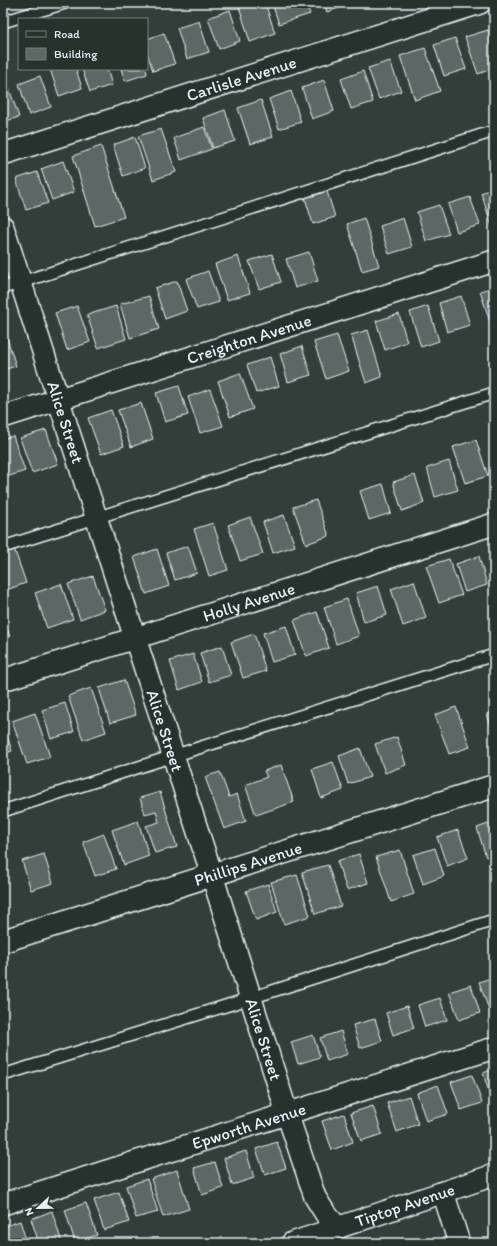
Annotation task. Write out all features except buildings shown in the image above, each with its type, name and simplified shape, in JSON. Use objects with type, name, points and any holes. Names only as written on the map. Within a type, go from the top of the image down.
[{"type":"street","name":"Carlisle Avenue","points":[[3,154],[480,3]]},
{"type":"street","name":"Alice Street","points":[[3,227],[12,285],[59,399],[134,638],[212,875],[287,1113],[316,1197],[325,1213],[338,1228]]},
{"type":"street","name":"Creighton Avenue","points":[[3,417],[494,262]]},
{"type":"street","name":"Holly Avenue","points":[[3,680],[494,524]]},
{"type":"street","name":"Phillips Avenue","points":[[3,941],[494,786]]},
{"type":"street","name":"Epworth Avenue","points":[[3,1204],[494,1048]]},
{"type":"street","name":"Tiptop Avenue","points":[[292,1243],[494,1175]]},
{"type":"street","points":[[443,1192],[459,1243]]},
{"type":"lane","points":[[3,22],[65,3]]},
{"type":"lane","points":[[12,285],[494,131]]},
{"type":"lane","points":[[3,547],[494,393]]},
{"type":"lane","points":[[3,811],[494,655]]},
{"type":"lane","points":[[3,1075],[251,998],[494,920]]}]
